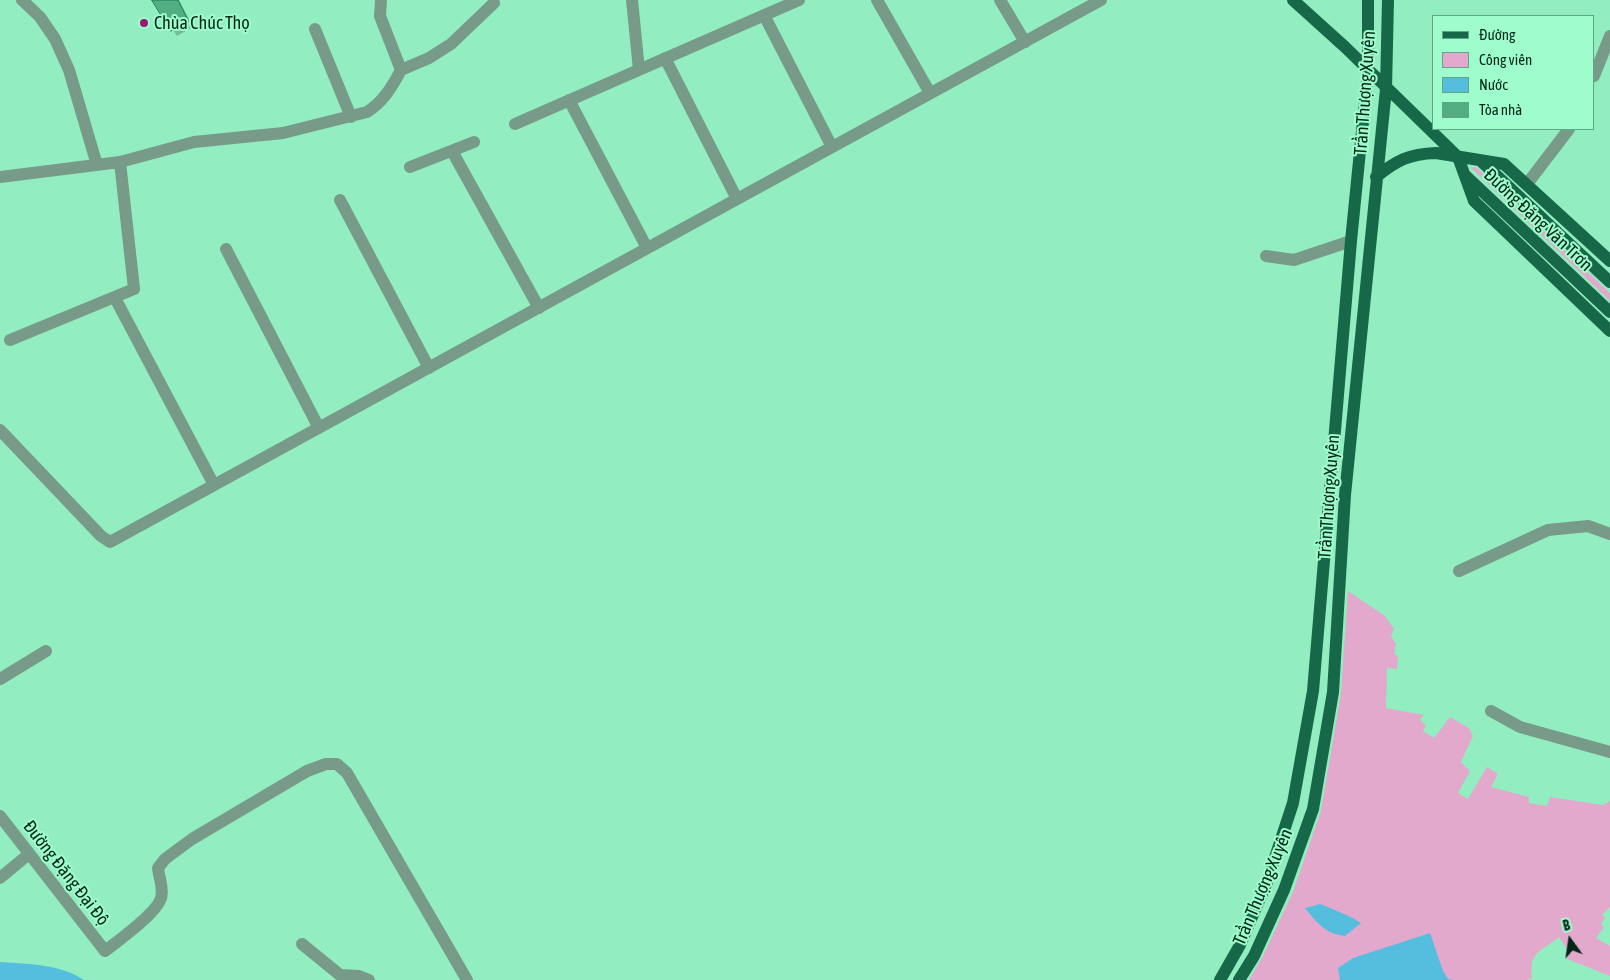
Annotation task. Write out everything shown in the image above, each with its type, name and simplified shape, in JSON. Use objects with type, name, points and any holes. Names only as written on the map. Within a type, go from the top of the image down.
[{"type":"main road","name":"Đường Đặng Văn Trơn","points":[[1293,0],[1345,47],[1458,157],[1474,201],[1610,331]]},
{"type":"main road","name":"Trần Thượng Xuyên","points":[[1220,980],[1240,945],[1267,882],[1293,803],[1313,691],[1350,241],[1368,71],[1368,0]]},
{"type":"main road","name":"Trần Thượng Xuyên","points":[[1239,980],[1254,956],[1284,890],[1315,800],[1333,692],[1345,495],[1386,89],[1388,0]]},
{"type":"main road","points":[[1376,177],[1403,158],[1415,154],[1436,152],[1458,157]]},
{"type":"main road","name":"Đường Đặng Văn Trơn","points":[[1458,157],[1504,164],[1610,261]]},
{"type":"main road","name":"Đường Đặng Văn Trơn","points":[[1480,160],[1610,282]]},
{"type":"main road","name":"Đường Đặng Văn Trơn","points":[[1464,174],[1610,312]]},
{"type":"street","points":[[22,0],[40,17],[55,39],[70,70],[97,165]]},
{"type":"street","points":[[380,0],[380,16],[401,70]]},
{"type":"street","points":[[632,0],[639,70]]},
{"type":"street","points":[[515,124],[799,0]]},
{"type":"street","points":[[877,0],[930,93]]},
{"type":"street","points":[[1000,0],[1025,42]]},
{"type":"street","points":[[0,430],[101,536],[110,542],[1101,0]]},
{"type":"street","points":[[0,177],[120,162],[194,142],[283,133],[367,112],[377,106],[390,90],[401,70],[429,58],[451,44],[494,3]]},
{"type":"street","points":[[764,15],[832,147]]},
{"type":"street","points":[[315,29],[351,117]]},
{"type":"street","points":[[1595,74],[1610,36]]},
{"type":"street","points":[[665,58],[737,199]]},
{"type":"street","points":[[569,100],[647,248]]},
{"type":"street","points":[[1527,184],[1552,154],[1567,130]]},
{"type":"street","points":[[410,167],[474,142]]},
{"type":"street","points":[[452,151],[538,308]]},
{"type":"street","points":[[10,340],[134,289],[120,162]]},
{"type":"street","points":[[340,200],[428,368]]},
{"type":"street","points":[[1266,256],[1294,260],[1350,241]]},
{"type":"street","points":[[226,249],[319,428]]},
{"type":"street","points":[[115,298],[214,485]]},
{"type":"street","points":[[1459,571],[1548,530],[1588,526],[1610,534]]},
{"type":"street","points":[[0,679],[46,651]]},
{"type":"street","points":[[1491,711],[1520,727],[1610,752]]},
{"type":"street","name":"Đường Đặng Đại Độ","points":[[0,816],[105,952],[141,922],[161,900],[162,889],[158,868],[165,859],[192,839],[307,772],[326,764],[337,764],[347,773],[467,980]]},
{"type":"street","points":[[0,878],[29,854]]},
{"type":"street","points":[[302,944],[340,975],[359,976],[369,980]]},
{"type":"green space","points":[[1470,167],[1477,168],[1610,293],[1610,301]]},
{"type":"green space","points":[[1348,591],[1385,616],[1394,629],[1391,636],[1396,644],[1394,653],[1398,656],[1397,669],[1387,668],[1386,708],[1424,715],[1420,719],[1426,726],[1423,731],[1434,738],[1450,717],[1469,728],[1473,736],[1461,762],[1470,771],[1458,793],[1468,799],[1487,767],[1498,774],[1491,787],[1529,797],[1529,803],[1547,806],[1550,797],[1603,805],[1610,801],[1610,907],[1602,915],[1605,918],[1601,924],[1604,927],[1596,938],[1610,946],[1610,976],[1567,959],[1566,948],[1559,937],[1537,953],[1532,963],[1532,978],[1526,980],[1249,980],[1263,956],[1293,892],[1321,811],[1341,693]]},
{"type":"water","points":[[1320,904],[1361,923],[1345,936],[1332,933],[1318,923],[1305,908]]},
{"type":"water","points":[[1430,933],[1443,971],[1448,979],[1454,980],[1340,980],[1338,968],[1353,958]]},
{"type":"water","points":[[0,962],[32,964],[54,968],[84,980],[0,980]]},
{"type":"building","points":[[152,0],[178,0],[189,22],[171,31]]},
{"type":"place","name":"Chùa Chúc Thọ","points":[[144,23]]}]
